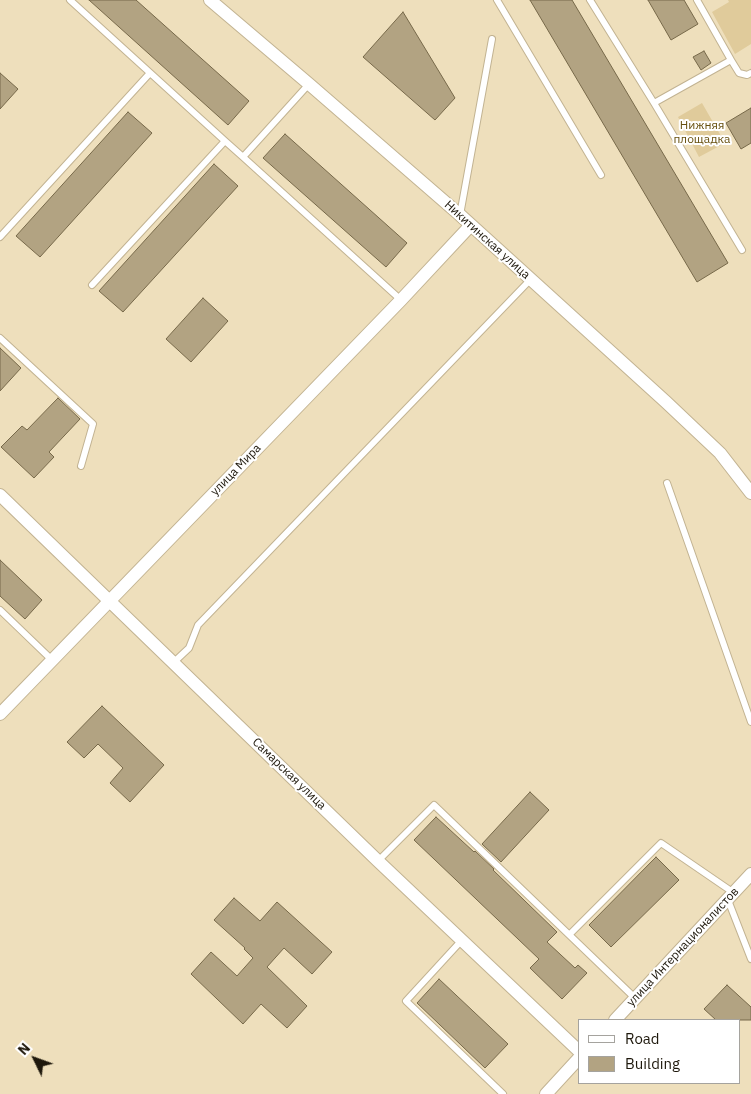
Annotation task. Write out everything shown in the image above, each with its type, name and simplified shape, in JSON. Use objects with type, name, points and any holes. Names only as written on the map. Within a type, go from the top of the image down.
[{"type":"street","name":"Никитинская улица","points":[[210,0],[460,215],[531,279],[720,453],[750,490]]},
{"type":"street","name":"улица Мира","points":[[0,714],[402,300],[471,225]]},
{"type":"street","name":"Самарская улица","points":[[0,495],[578,1050]]},
{"type":"street","name":"улица Интернационалистов","points":[[616,1019],[751,874]]},
{"type":"street","points":[[546,1094],[578,1059]]},
{"type":"lane","points":[[70,0],[402,300]]},
{"type":"lane","points":[[497,0],[601,175]]},
{"type":"lane","points":[[590,0],[742,250]]},
{"type":"lane","points":[[697,0],[739,73],[748,75],[751,73]]},
{"type":"lane","points":[[460,215],[492,39]]},
{"type":"lane","points":[[654,104],[731,60]]},
{"type":"lane","points":[[0,237],[150,72]]},
{"type":"lane","points":[[244,157],[309,84]]},
{"type":"lane","points":[[92,285],[225,141]]},
{"type":"lane","points":[[173,663],[188,648],[198,625],[531,279]]},
{"type":"lane","points":[[0,338],[93,424],[81,466]]},
{"type":"lane","points":[[667,483],[751,722]]},
{"type":"lane","points":[[0,610],[52,660]]},
{"type":"lane","points":[[378,860],[434,805],[636,998]]},
{"type":"lane","points":[[570,934],[661,843],[731,896],[751,959]]},
{"type":"lane","points":[[462,940],[406,1001],[503,1094]]},
{"type":"green space","points":[[728,0],[751,0],[751,44],[735,54],[712,12],[729,2]]},
{"type":"green space","name":"Нижняя площадка","points":[[702,103],[725,143],[699,157],[678,117]]},
{"type":"building","points":[[89,0],[136,0],[249,101],[228,125]]},
{"type":"building","points":[[530,0],[572,0],[728,263],[697,282]]},
{"type":"building","points":[[648,0],[684,0],[698,24],[671,40]]},
{"type":"building","points":[[403,12],[455,98],[435,120],[363,57]]},
{"type":"building","points":[[704,51],[711,63],[701,70],[693,57]]},
{"type":"building","points":[[0,73],[18,89],[0,109]]},
{"type":"building","points":[[751,108],[751,143],[741,149],[726,123]]},
{"type":"building","points":[[128,112],[152,133],[40,257],[16,236]]},
{"type":"building","points":[[285,134],[407,243],[386,267],[263,158]]},
{"type":"building","points":[[214,164],[238,186],[123,312],[99,291]]},
{"type":"building","points":[[203,298],[228,321],[191,362],[166,339]]},
{"type":"building","points":[[0,348],[21,368],[0,391]]},
{"type":"building","points":[[58,398],[80,419],[49,452],[54,457],[34,478],[1,447],[22,426],[27,430]]},
{"type":"building","points":[[0,560],[42,600],[25,619],[0,596]]},
{"type":"building","points":[[102,706],[164,765],[130,802],[110,783],[123,768],[98,744],[84,758],[67,742]]},
{"type":"building","points":[[530,792],[549,810],[501,862],[482,844]]},
{"type":"building","points":[[436,817],[494,869],[557,932],[547,942],[575,968],[578,965],[587,973],[562,999],[530,968],[539,959],[414,840]]},
{"type":"building","points":[[656,857],[679,880],[611,947],[589,925]]},
{"type":"building","points":[[234,898],[260,921],[277,902],[332,952],[312,974],[284,948],[267,967],[307,1006],[287,1028],[261,1004],[243,1024],[191,974],[211,952],[237,976],[253,958],[245,948],[214,920]]},
{"type":"building","points":[[439,979],[508,1044],[485,1068],[417,1003]]},
{"type":"building","points":[[727,985],[751,1007],[751,1020],[715,1019],[704,1009]]}]
